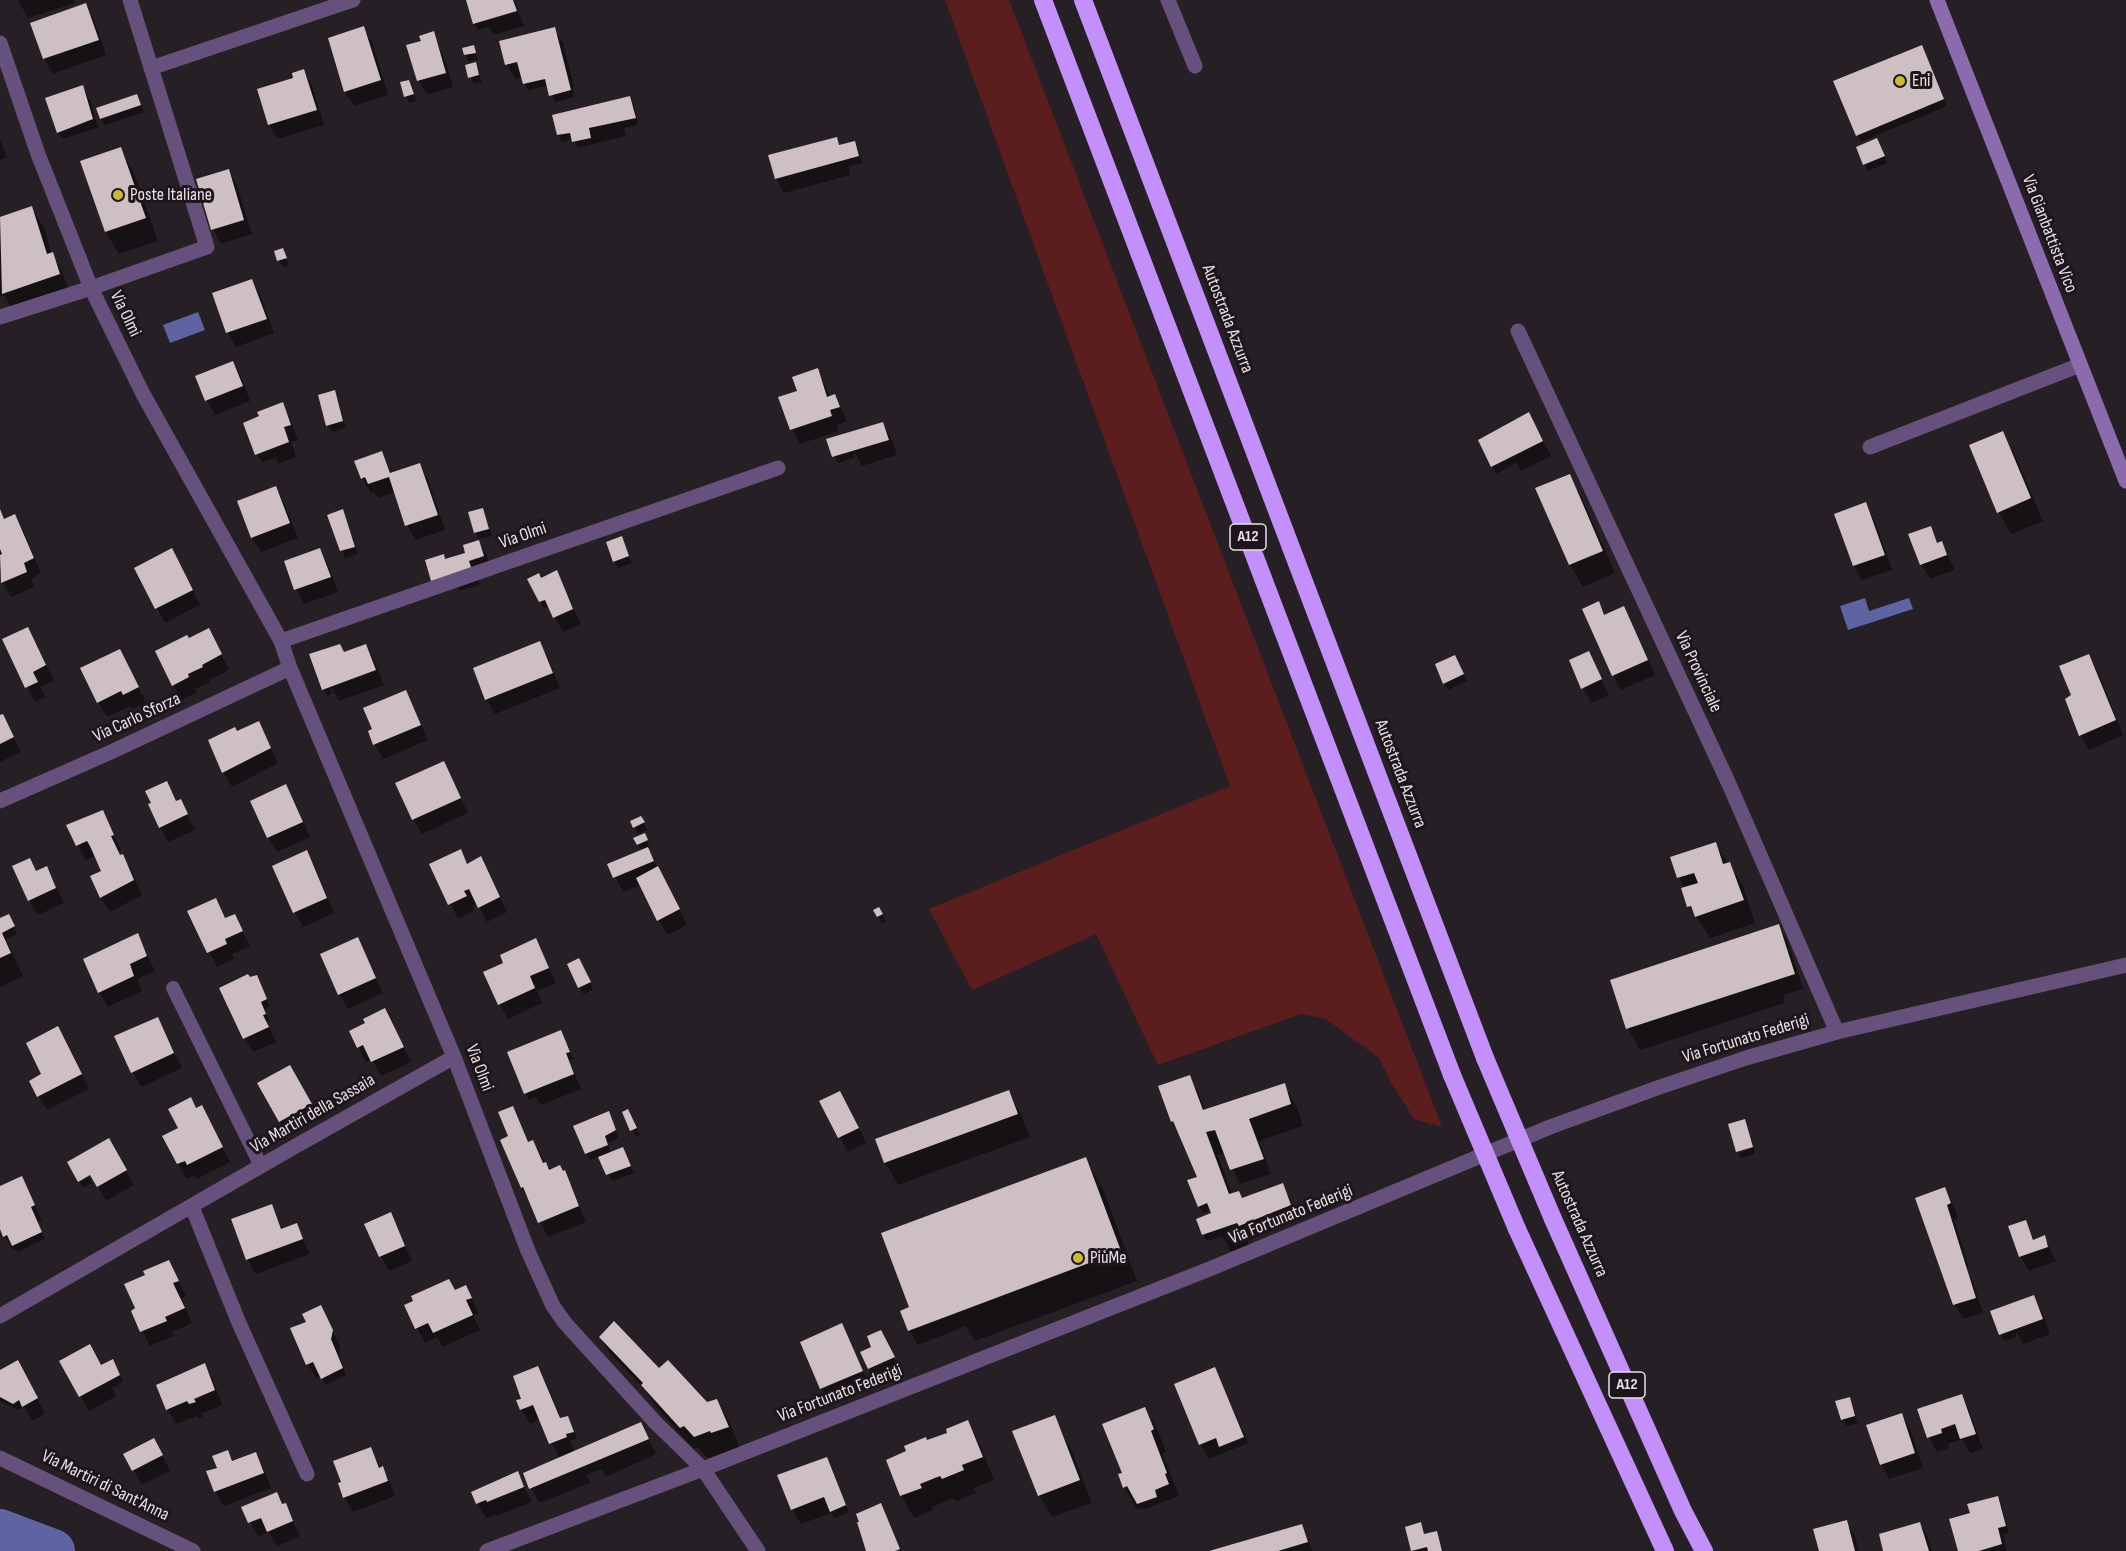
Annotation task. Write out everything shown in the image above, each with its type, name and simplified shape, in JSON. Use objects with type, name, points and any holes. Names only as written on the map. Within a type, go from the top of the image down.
[{"type":"highway","name":"A12","points":[[1043,0],[1452,1075],[1517,1229],[1665,1551]]},
{"type":"highway","name":"Autostrada Azzurra","points":[[1083,0],[1485,1058],[1553,1219],[1683,1511],[1704,1551]]},
{"type":"main road","name":"Via Gianbattista Vico","points":[[1936,0],[2126,481]]},
{"type":"street","name":"Via Olmi","points":[[91,288],[207,248],[130,0]]},
{"type":"street","points":[[151,68],[353,0]]},
{"type":"street","points":[[1168,0],[1195,66]]},
{"type":"street","name":"Via Olmi","points":[[0,43],[38,154],[91,288],[143,394],[281,640],[290,668],[454,1057],[510,1208],[553,1306],[565,1323],[656,1423],[703,1469],[758,1551]]},
{"type":"street","points":[[0,317],[91,288]]},
{"type":"street","name":"Via Provinciale","points":[[1518,331],[1729,784],[1837,1032]]},
{"type":"street","points":[[1870,447],[2080,365]]},
{"type":"street","name":"Via Olmi","points":[[281,640],[778,468]]},
{"type":"street","name":"Via Carlo Sforza","points":[[0,801],[290,668]]},
{"type":"street","name":"Via Fortunato Federigi","points":[[487,1551],[703,1469],[1212,1268],[1550,1127],[1746,1058],[1837,1032],[2126,965]]},
{"type":"street","name":"Via Martiri della Sassaia","points":[[0,1316],[133,1238],[192,1207],[454,1057]]},
{"type":"street","points":[[192,1207],[239,1323],[307,1474]]},
{"type":"street","name":"Via Martiri di Sant'Anna","points":[[0,1458],[193,1551]]},
{"type":"lane","points":[[173,988],[261,1166]]},
{"type":"shaded area","points":[[945,0],[1009,0],[1442,1127],[1414,1119],[1379,1058],[1326,1019],[1301,1014],[1158,1065],[1096,934],[972,990],[929,909],[1230,786]]},
{"type":"water","points":[[198,312],[205,330],[170,343],[163,325]]},
{"type":"water","points":[[1865,598],[1869,611],[1909,598],[1913,609],[1848,630],[1840,606]]},
{"type":"building","points":[[466,0],[513,0],[517,11],[473,24]]},
{"type":"building","points":[[86,3],[99,40],[43,59],[30,23]]},
{"type":"building","points":[[364,26],[381,80],[344,92],[328,38]]},
{"type":"building","points":[[555,27],[571,90],[549,96],[545,79],[523,84],[517,62],[505,65],[499,41]]},
{"type":"building","points":[[434,31],[446,73],[417,81],[406,45],[421,41],[419,36]]},
{"type":"building","points":[[474,45],[476,53],[464,55],[462,48]]},
{"type":"building","points":[[1922,45],[1944,99],[1856,136],[1833,81]]},
{"type":"building","points":[[476,62],[479,75],[468,78],[465,65]]},
{"type":"building","points":[[304,69],[317,110],[268,125],[257,89],[293,78],[292,73]]},
{"type":"building","points":[[409,80],[414,94],[404,97],[400,82]]},
{"type":"building","points":[[83,85],[93,119],[57,133],[45,98]]},
{"type":"building","points":[[137,94],[141,105],[100,119],[96,108]]},
{"type":"building","points":[[630,96],[636,118],[589,128],[591,138],[572,142],[570,133],[557,135],[552,115]]},
{"type":"building","points":[[837,137],[839,145],[855,141],[859,156],[775,179],[768,155]]},
{"type":"building","points":[[1877,138],[1885,156],[1863,165],[1856,147]]},
{"type":"building","points":[[121,147],[146,218],[105,232],[80,161]]},
{"type":"building","points":[[229,169],[244,220],[211,230],[196,179]]},
{"type":"building","points":[[32,206],[47,254],[53,252],[60,274],[2,294],[0,217]]},
{"type":"building","points":[[283,248],[287,258],[277,261],[274,251]]},
{"type":"building","points":[[252,279],[267,319],[226,333],[212,293]]},
{"type":"building","points":[[233,361],[243,386],[205,401],[195,376]]},
{"type":"building","points":[[818,368],[827,397],[835,394],[840,407],[830,410],[832,416],[790,430],[778,397],[797,391],[792,377]]},
{"type":"building","points":[[335,390],[343,421],[326,426],[318,395]]},
{"type":"building","points":[[283,402],[291,425],[284,427],[289,442],[255,455],[243,423],[259,416],[257,412]]},
{"type":"building","points":[[1529,412],[1543,441],[1491,467],[1478,440]]},
{"type":"building","points":[[883,422],[889,440],[832,457],[826,439]]},
{"type":"building","points":[[2003,431],[2031,498],[1997,513],[1969,445]]},
{"type":"building","points":[[382,451],[390,473],[420,463],[438,515],[405,526],[389,477],[368,484],[365,477],[361,479],[354,461]]},
{"type":"building","points":[[1570,474],[1603,551],[1569,565],[1535,488]]},
{"type":"building","points":[[276,486],[290,523],[251,538],[237,501]]},
{"type":"building","points":[[1866,502],[1885,555],[1853,566],[1834,514]]},
{"type":"building","points":[[483,508],[489,529],[474,533],[468,512]]},
{"type":"building","points":[[0,509],[4,519],[15,514],[34,558],[24,563],[27,572],[1,583],[0,555],[2,554]]},
{"type":"building","points":[[343,509],[355,547],[340,551],[327,515]]},
{"type":"building","points":[[1931,526],[1937,543],[1942,541],[1947,555],[1920,565],[1908,534]]},
{"type":"building","points":[[622,536],[629,556],[613,562],[606,542]]},
{"type":"building","points":[[479,540],[484,556],[469,561],[472,570],[431,581],[425,560],[444,554],[445,559],[465,553],[463,545]]},
{"type":"building","points":[[172,548],[193,590],[155,609],[134,568]]},
{"type":"building","points":[[320,548],[331,577],[294,590],[284,561]]},
{"type":"building","points":[[557,570],[573,609],[553,618],[545,600],[539,602],[527,579],[539,573],[541,578]]},
{"type":"building","points":[[1599,601],[1604,615],[1624,606],[1648,660],[1612,676],[1582,609]]},
{"type":"building","points":[[28,627],[46,665],[33,672],[38,682],[25,688],[2,639]]},
{"type":"building","points":[[209,628],[222,654],[172,686],[155,651],[187,635],[189,638]]},
{"type":"building","points":[[540,641],[553,673],[485,700],[473,668]]},
{"type":"building","points":[[340,644],[344,652],[366,644],[376,670],[322,690],[309,654]]},
{"type":"building","points":[[120,649],[139,687],[123,695],[121,691],[97,703],[80,668]]},
{"type":"building","points":[[1589,651],[1602,679],[1581,689],[1569,660]]},
{"type":"building","points":[[2089,654],[2116,720],[2079,736],[2065,699],[2071,695],[2059,666]]},
{"type":"building","points":[[1455,655],[1464,674],[1443,684],[1435,664]]},
{"type":"building","points":[[406,690],[421,725],[373,745],[368,731],[372,729],[363,708]]},
{"type":"building","points":[[3,714],[14,737],[0,744],[0,715]]},
{"type":"building","points":[[259,721],[271,748],[222,773],[208,740],[235,727],[237,731]]},
{"type":"building","points":[[444,761],[461,798],[412,820],[395,783]]},
{"type":"building","points":[[167,781],[176,801],[181,799],[188,814],[159,828],[145,791]]},
{"type":"building","points":[[286,784],[303,822],[267,838],[250,801]]},
{"type":"building","points":[[103,810],[114,835],[111,836],[120,855],[123,854],[134,880],[100,898],[90,876],[101,871],[90,846],[87,841],[76,846],[66,825]]},
{"type":"building","points":[[641,816],[645,822],[633,828],[630,821]]},
{"type":"building","points":[[645,833],[648,840],[637,845],[633,838]]},
{"type":"building","points":[[1716,842],[1723,864],[1730,862],[1744,900],[1695,917],[1691,906],[1687,907],[1681,888],[1698,883],[1694,873],[1677,878],[1670,857]]},
{"type":"building","points":[[648,847],[654,861],[613,878],[607,864]]},
{"type":"building","points":[[461,849],[467,864],[481,856],[500,897],[478,908],[469,889],[464,891],[467,896],[448,905],[429,864]]},
{"type":"building","points":[[307,850],[327,898],[293,913],[272,866]]},
{"type":"building","points":[[30,858],[36,871],[47,866],[56,888],[28,901],[12,866]]},
{"type":"building","points":[[658,866],[680,909],[657,921],[636,878]]},
{"type":"building","points":[[216,898],[225,918],[235,914],[243,931],[225,939],[227,944],[207,953],[187,911]]},
{"type":"building","points":[[879,907],[883,914],[877,917],[873,910]]},
{"type":"building","points":[[9,914],[15,926],[2,933],[11,953],[0,958],[0,918]]},
{"type":"building","points":[[1779,924],[1795,974],[1626,1029],[1610,980]]},
{"type":"building","points":[[138,933],[147,956],[130,964],[134,976],[98,993],[83,959]]},
{"type":"building","points":[[358,937],[376,978],[338,995],[320,954]]},
{"type":"building","points":[[536,938],[549,968],[530,976],[535,988],[498,1005],[483,972],[503,963],[500,955]]},
{"type":"building","points":[[579,958],[591,982],[578,988],[567,964]]},
{"type":"building","points":[[248,974],[250,977],[257,975],[267,999],[261,1002],[266,1014],[263,1015],[269,1027],[243,1039],[219,988]]},
{"type":"building","points":[[385,1008],[404,1047],[371,1062],[363,1045],[357,1048],[349,1031],[365,1023],[363,1019]]},
{"type":"building","points":[[158,1017],[174,1053],[131,1073],[114,1036]]},
{"type":"building","points":[[58,1026],[82,1074],[37,1097],[29,1081],[41,1074],[26,1043]]},
{"type":"building","points":[[561,1030],[570,1052],[566,1053],[574,1074],[524,1094],[507,1052]]},
{"type":"building","points":[[290,1065],[312,1104],[279,1122],[257,1083]]},
{"type":"building","points":[[1190,1075],[1203,1110],[1285,1083],[1291,1104],[1249,1119],[1264,1159],[1230,1170],[1215,1130],[1206,1132],[1229,1194],[1239,1191],[1242,1198],[1283,1183],[1291,1205],[1239,1226],[1237,1223],[1202,1235],[1196,1219],[1211,1213],[1207,1203],[1198,1207],[1187,1180],[1197,1177],[1173,1121],[1171,1122],[1158,1086]]},
{"type":"building","points":[[1009,1090],[1018,1114],[884,1163],[875,1139]]},
{"type":"building","points":[[840,1091],[859,1128],[838,1138],[819,1101]]},
{"type":"building","points":[[191,1097],[196,1108],[202,1105],[223,1147],[187,1165],[185,1161],[177,1164],[162,1136],[178,1128],[168,1109]]},
{"type":"building","points":[[513,1106],[528,1142],[533,1140],[543,1163],[546,1162],[549,1170],[560,1165],[563,1171],[565,1170],[579,1206],[538,1223],[500,1140],[508,1136],[498,1112]]},
{"type":"building","points":[[628,1109],[637,1128],[630,1131],[622,1112]]},
{"type":"building","points":[[609,1111],[616,1130],[605,1136],[608,1145],[585,1154],[573,1126]]},
{"type":"building","points":[[1745,1119],[1753,1147],[1736,1152],[1728,1124]]},
{"type":"building","points":[[109,1138],[127,1170],[97,1187],[90,1175],[78,1182],[67,1162]]},
{"type":"building","points":[[623,1147],[631,1166],[606,1175],[598,1157]]},
{"type":"building","points":[[1086,1157],[1121,1251],[908,1331],[900,1311],[909,1307],[881,1233]]},
{"type":"building","points":[[22,1176],[35,1205],[31,1207],[42,1232],[12,1246],[7,1235],[3,1237],[0,1229],[0,1186]]},
{"type":"building","points":[[1945,1187],[1951,1203],[1947,1205],[1976,1298],[1953,1305],[1915,1198]]},
{"type":"building","points":[[272,1204],[281,1229],[297,1223],[303,1239],[246,1260],[231,1219]]},
{"type":"building","points":[[391,1212],[405,1246],[379,1257],[364,1224]]},
{"type":"building","points":[[2026,1220],[2033,1240],[2045,1235],[2048,1247],[2019,1257],[2008,1226]]},
{"type":"building","points":[[169,1260],[179,1281],[173,1283],[185,1308],[165,1317],[167,1321],[140,1332],[131,1311],[135,1308],[124,1284],[145,1275],[143,1271]]},
{"type":"building","points":[[449,1279],[455,1290],[466,1285],[472,1298],[466,1300],[473,1315],[433,1333],[428,1323],[415,1329],[404,1305],[413,1301],[411,1296]]},
{"type":"building","points":[[2034,1295],[2043,1319],[1999,1335],[1990,1311]]},
{"type":"building","points":[[321,1305],[333,1330],[331,1339],[343,1368],[321,1379],[313,1362],[306,1365],[290,1328],[306,1322],[302,1314]]},
{"type":"building","points":[[614,1321],[659,1368],[668,1360],[707,1402],[717,1399],[729,1427],[694,1437],[684,1426],[680,1428],[641,1385],[643,1383],[599,1337]]},
{"type":"building","points":[[842,1323],[863,1371],[820,1389],[800,1342]]},
{"type":"building","points":[[881,1330],[895,1357],[868,1369],[860,1352],[871,1347],[867,1336]]},
{"type":"building","points":[[90,1344],[101,1365],[113,1359],[120,1375],[79,1397],[59,1361]]},
{"type":"building","points":[[18,1360],[38,1398],[22,1407],[19,1400],[13,1404],[0,1397],[0,1370]]},
{"type":"building","points":[[205,1363],[215,1390],[194,1399],[196,1402],[189,1404],[187,1401],[166,1410],[156,1385]]},
{"type":"building","points":[[538,1366],[560,1418],[568,1416],[574,1432],[549,1444],[533,1405],[520,1410],[516,1400],[521,1399],[513,1376]]},
{"type":"building","points":[[1215,1367],[1244,1437],[1219,1447],[1216,1438],[1199,1445],[1174,1384]]},
{"type":"building","points":[[1962,1394],[1976,1434],[1960,1439],[1955,1424],[1941,1429],[1942,1433],[1927,1438],[1917,1409]]},
{"type":"building","points":[[1850,1397],[1855,1416],[1841,1420],[1835,1401]]},
{"type":"building","points":[[1145,1407],[1154,1429],[1151,1431],[1169,1484],[1155,1490],[1157,1497],[1137,1504],[1127,1486],[1123,1488],[1118,1474],[1122,1473],[1102,1424]]},
{"type":"building","points":[[1902,1413],[1915,1453],[1880,1465],[1866,1425]]},
{"type":"building","points":[[1055,1415],[1080,1480],[1038,1496],[1012,1431]]},
{"type":"building","points":[[968,1420],[983,1457],[962,1465],[964,1470],[942,1479],[940,1476],[920,1484],[922,1488],[900,1496],[886,1460],[906,1451],[904,1446],[926,1437],[927,1440],[947,1433],[946,1429]]},
{"type":"building","points":[[641,1422],[649,1439],[529,1489],[523,1473]]},
{"type":"building","points":[[154,1438],[163,1455],[132,1471],[123,1454]]},
{"type":"building","points":[[371,1447],[379,1468],[383,1466],[388,1481],[343,1498],[338,1483],[341,1482],[333,1461]]},
{"type":"building","points":[[228,1450],[232,1461],[256,1452],[264,1473],[214,1492],[206,1471],[217,1468],[212,1456]]},
{"type":"building","points":[[827,1457],[846,1505],[830,1512],[824,1497],[791,1510],[777,1475]]},
{"type":"building","points":[[518,1471],[524,1487],[476,1504],[471,1492]]},
{"type":"building","points":[[277,1492],[282,1504],[286,1503],[293,1521],[267,1532],[261,1518],[248,1523],[241,1507]]},
{"type":"building","points":[[1998,1496],[2006,1526],[1998,1528],[2002,1544],[1979,1551],[1958,1551],[1949,1519],[1970,1513],[1967,1504]]},
{"type":"building","points":[[881,1503],[900,1549],[866,1551],[856,1514]]},
{"type":"building","points":[[1847,1520],[1855,1551],[1819,1551],[1813,1529]]},
{"type":"building","points":[[1421,1522],[1424,1534],[1437,1531],[1442,1551],[1428,1551],[1427,1547],[1411,1551],[1405,1527]]},
{"type":"building","points":[[1920,1522],[1929,1551],[1883,1551],[1879,1534]]},
{"type":"building","points":[[1302,1524],[1308,1542],[1278,1551],[1209,1551]]},
{"type":"waterway","points":[[0,1531],[53,1551]]},
{"type":"place","name":"Eni","points":[[1900,81]]},
{"type":"place","name":"Poste Italiane","points":[[118,195]]},
{"type":"place","name":"PiùMe","points":[[1078,1258]]}]
